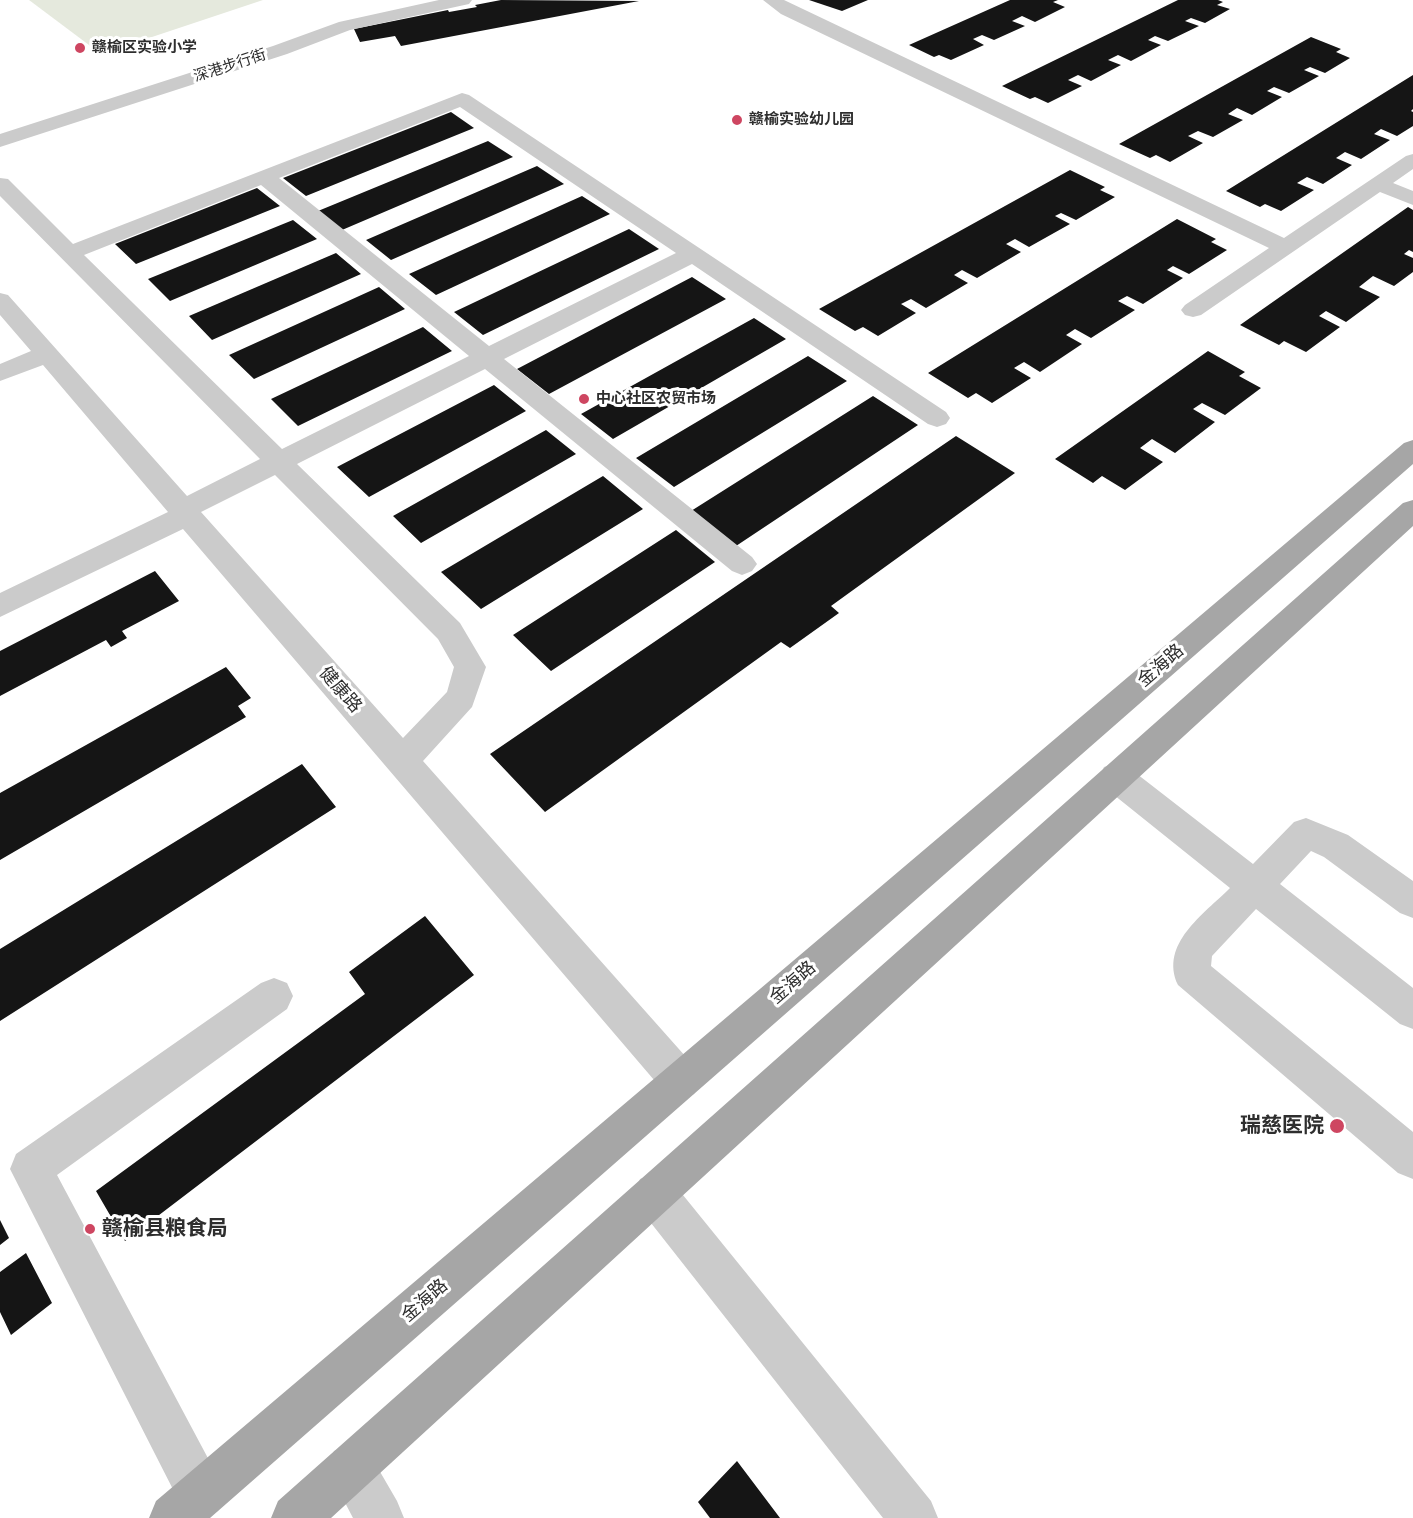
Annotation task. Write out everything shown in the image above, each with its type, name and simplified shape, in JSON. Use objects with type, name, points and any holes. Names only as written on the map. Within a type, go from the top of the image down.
[{"type":"main road","name":"金海路","points":[[187,1506],[1413,449]]},
{"type":"main road","points":[[295,1518],[1413,510]]},
{"type":"street","name":"深港步行街","points":[[0,141],[280,50],[345,26],[463,0]]},
{"type":"street","points":[[772,0],[787,10],[1286,247]]},
{"type":"street","points":[[69,253],[462,99],[937,418]]},
{"type":"street","points":[[1193,310],[1413,160]]},
{"type":"street","points":[[264,177],[742,564]]},
{"type":"street","points":[[0,184],[449,631],[470,667],[461,698],[402,761]]},
{"type":"street","points":[[1378,184],[1413,199]]},
{"type":"street","points":[[0,606],[278,461],[693,254]]},
{"type":"street","name":"健康路","points":[[0,300],[680,1080]]},
{"type":"street","points":[[0,373],[46,354]]},
{"type":"street","points":[[1116,777],[1413,1011]]},
{"type":"street","points":[[1413,902],[1336,846],[1306,833],[1194,949],[1191,973],[1413,1158]]},
{"type":"street","points":[[187,1506],[31,1170],[274,996]]},
{"type":"street","points":[[655,1194],[914,1518]]},
{"type":"street","points":[[351,1468],[380,1518]]},
{"type":"shaded area","points":[[29,0],[263,0],[101,54]]},
{"type":"building","points":[[501,0],[639,1],[401,46],[395,36],[360,42],[354,29],[448,10],[449,12],[477,7],[475,5]]},
{"type":"building","points":[[809,0],[868,0],[842,11]]},
{"type":"building","points":[[1010,0],[1058,0],[1053,2],[1065,7],[1035,22],[1022,16],[1012,21],[1025,26],[994,40],[982,35],[973,39],[984,45],[951,60],[939,55],[934,57],[909,45]]},
{"type":"building","points":[[1178,0],[1218,0],[1223,2],[1217,5],[1230,9],[1205,23],[1191,18],[1185,21],[1199,26],[1168,41],[1155,36],[1148,40],[1161,45],[1131,61],[1118,55],[1108,60],[1121,65],[1091,81],[1078,75],[1068,80],[1082,86],[1048,103],[1035,97],[1030,99],[1002,86]]},
{"type":"building","points":[[1311,37],[1341,49],[1336,52],[1350,58],[1325,73],[1310,67],[1304,70],[1319,76],[1289,93],[1274,87],[1267,91],[1282,97],[1252,115],[1237,108],[1228,114],[1243,120],[1213,137],[1198,131],[1188,136],[1203,143],[1170,162],[1156,155],[1150,158],[1119,144]]},
{"type":"building","points":[[1413,75],[1413,109],[1411,111],[1413,112],[1413,126],[1397,136],[1381,129],[1374,134],[1390,140],[1361,159],[1345,152],[1336,158],[1352,165],[1323,184],[1307,177],[1297,183],[1314,190],[1281,211],[1265,204],[1260,207],[1226,191]]},
{"type":"building","points":[[451,112],[474,128],[306,196],[283,178]]},
{"type":"building","points":[[488,141],[513,157],[342,230],[318,211]]},
{"type":"building","points":[[537,166],[564,184],[391,260],[366,240]]},
{"type":"building","points":[[1070,170],[1105,187],[1100,190],[1115,197],[1076,220],[1061,213],[1055,216],[1070,224],[1029,247],[1015,239],[1006,244],[1021,252],[977,278],[962,270],[954,275],[968,283],[926,308],[911,299],[901,304],[916,313],[878,336],[863,327],[855,331],[819,309]]},
{"type":"building","points":[[257,188],[280,206],[136,264],[115,244]]},
{"type":"building","points":[[582,196],[610,214],[436,295],[409,274]]},
{"type":"building","points":[[1408,207],[1413,210],[1413,252],[1409,250],[1404,254],[1413,258],[1413,272],[1394,286],[1373,276],[1359,287],[1380,297],[1346,322],[1326,311],[1319,316],[1340,327],[1306,352],[1284,341],[1279,345],[1240,325]]},
{"type":"building","points":[[1177,219],[1216,239],[1211,242],[1227,250],[1189,274],[1173,266],[1167,270],[1183,278],[1143,304],[1127,296],[1118,301],[1135,310],[1091,338],[1075,329],[1066,335],[1082,344],[1040,372],[1024,362],[1014,368],[1031,378],[992,403],[976,393],[968,398],[928,373]]},
{"type":"building","points":[[293,220],[317,239],[170,301],[148,279]]},
{"type":"building","points":[[629,229],[659,249],[483,335],[454,312]]},
{"type":"building","points":[[336,253],[361,274],[212,340],[189,316]]},
{"type":"building","points":[[692,277],[726,299],[549,394],[517,369]]},
{"type":"building","points":[[379,287],[405,309],[254,379],[229,355]]},
{"type":"building","points":[[754,318],[786,339],[613,439],[581,414]]},
{"type":"building","points":[[423,327],[452,351],[298,426],[271,399]]},
{"type":"building","points":[[1208,351],[1245,372],[1239,376],[1261,388],[1225,415],[1202,403],[1193,409],[1215,422],[1175,453],[1152,439],[1140,448],[1163,462],[1125,490],[1102,476],[1093,483],[1055,459]]},
{"type":"building","points":[[808,356],[847,381],[674,487],[636,458]]},
{"type":"building","points":[[494,385],[526,411],[369,497],[337,467]]},
{"type":"building","points":[[873,396],[918,425],[736,546],[691,511]]},
{"type":"building","points":[[546,430],[576,454],[421,543],[393,516]]},
{"type":"building","points":[[956,436],[1015,473],[831,606],[839,613],[790,648],[781,642],[545,812],[490,754]]},
{"type":"building","points":[[603,476],[643,509],[481,609],[441,572]]},
{"type":"building","points":[[676,530],[715,562],[551,671],[513,635]]},
{"type":"building","points":[[155,571],[179,601],[122,631],[127,638],[111,647],[106,640],[0,696],[0,651]]},
{"type":"building","points":[[226,667],[251,698],[238,706],[246,717],[0,860],[0,793]]},
{"type":"building","points":[[302,764],[336,807],[0,1021],[0,949]]},
{"type":"building","points":[[425,916],[474,975],[125,1241],[96,1191],[365,994],[349,972]]},
{"type":"building","points":[[0,1220],[9,1238],[0,1245]]},
{"type":"building","points":[[26,1253],[52,1303],[11,1335],[0,1312],[0,1272]]},
{"type":"building","points":[[737,1461],[780,1518],[710,1518],[698,1502]]},
{"type":"place","name":"赣榆区实验小学","points":[[80,48]]},
{"type":"place","name":"赣榆实验幼儿园","points":[[737,120]]},
{"type":"place","name":"中心社区农贸市场","points":[[584,399]]},
{"type":"place","name":"瑞慈医院","points":[[1337,1126]]},
{"type":"place","name":"赣榆县粮食局","points":[[90,1229]]}]
